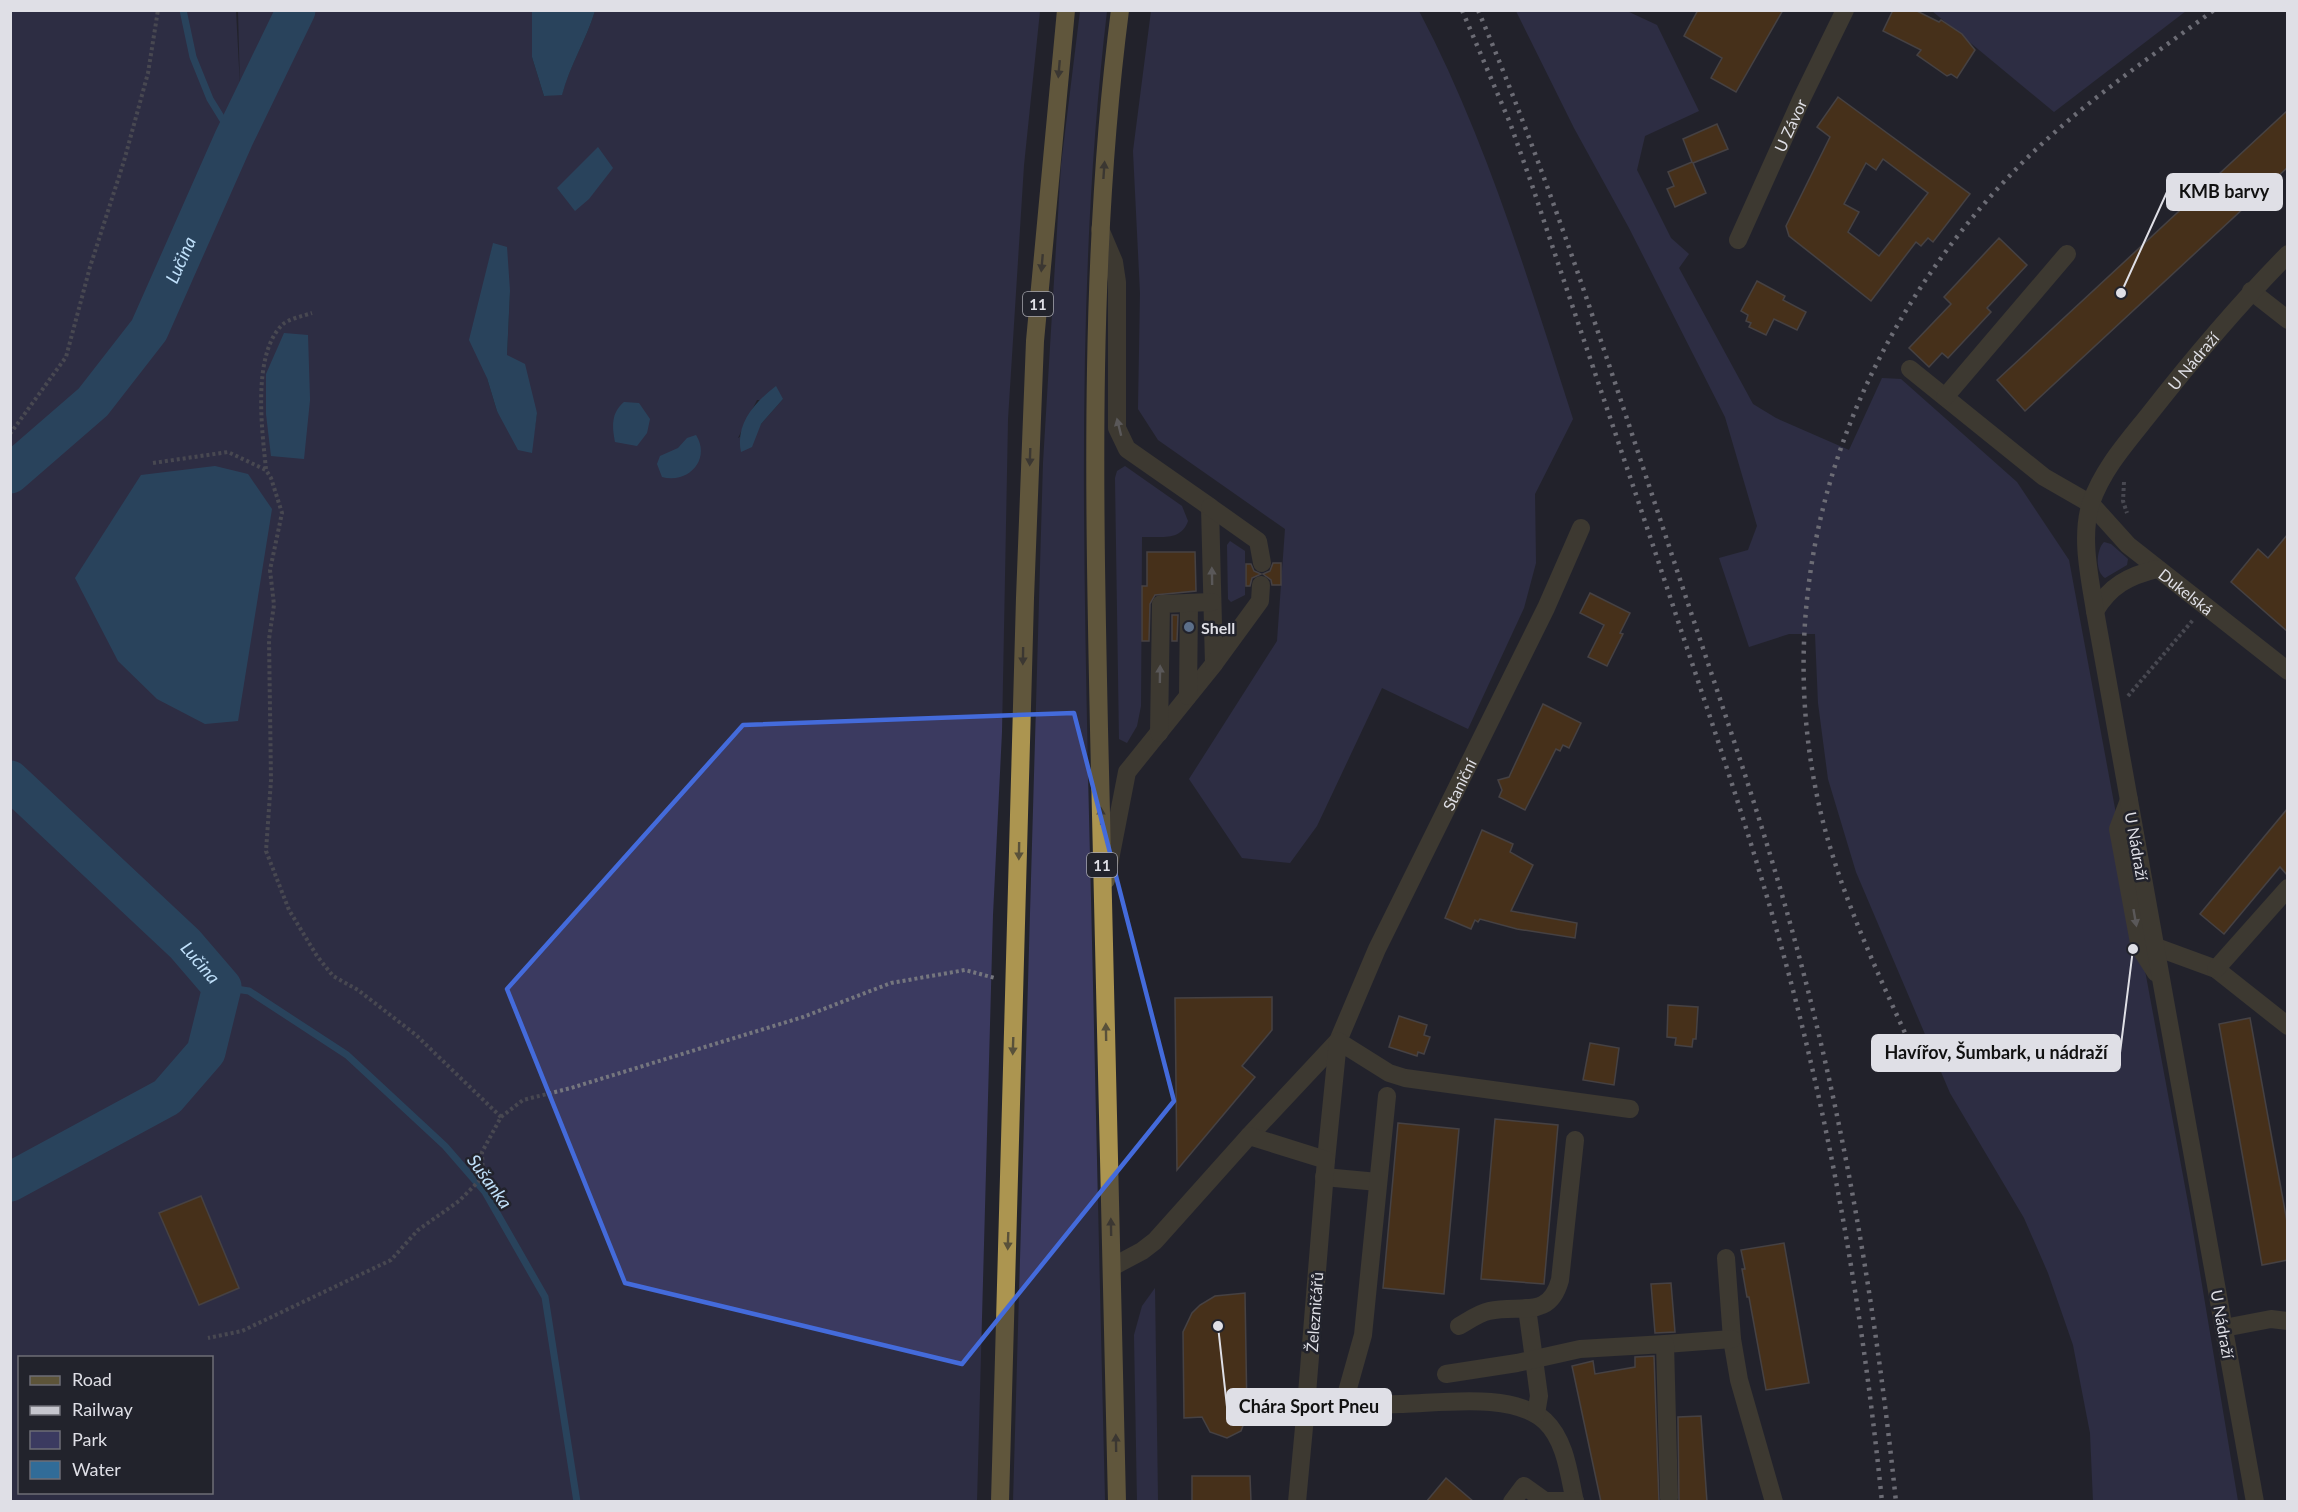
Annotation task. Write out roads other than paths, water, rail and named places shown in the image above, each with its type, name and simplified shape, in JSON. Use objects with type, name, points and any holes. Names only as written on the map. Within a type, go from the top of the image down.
[{"type":"highway","name":"11","points":[[1000,1502],[1024,598],[1034,364],[1066,10]]},
{"type":"highway","name":"11","points":[[1117,1502],[1095,473],[1096,333],[1100,229],[1120,10]]},
{"type":"street","name":"U Závor","points":[[1738,240],[1801,100],[1845,10]]},
{"type":"street","points":[[1100,229],[1113,262],[1117,282],[1117,428],[1127,449],[1258,542],[1262,563]]},
{"type":"street","points":[[1945,397],[2067,254]]},
{"type":"street","name":"U Nádraží","points":[[2255,1502],[2095,611],[2088,553],[2091,504],[2114,459],[2251,291],[2288,254]]},
{"type":"street","points":[[2251,291],[2288,320]]},
{"type":"street","name":"Dukelská","points":[[1910,369],[2044,477],[2091,504],[2128,545],[2288,671]]},
{"type":"street","points":[[1210,507],[1214,664]]},
{"type":"street","name":"Staniční","points":[[1325,1168],[1338,1041],[1377,949],[1546,608],[1581,528]]},
{"type":"street","points":[[2095,611],[2113,588],[2126,578],[2157,569]]},
{"type":"street","points":[[1103,896],[1127,772],[1214,664],[1260,601],[1261,585]]},
{"type":"street","points":[[1159,733],[1161,604],[1212,602]]},
{"type":"street","points":[[1188,696],[1189,603]]},
{"type":"street","points":[[2129,800],[2118,829],[2140,948],[2161,980]]},
{"type":"street","points":[[2216,969],[2288,888]]},
{"type":"street","points":[[2156,947],[2216,969],[2288,1026]]},
{"type":"street","points":[[1338,1041],[1389,1073],[1422,1082],[1630,1108]]},
{"type":"street","name":"Staniční","points":[[1249,1136],[1338,1041]]},
{"type":"street","points":[[1343,1406],[1363,1335],[1387,1096]]},
{"type":"street","points":[[1112,1267],[1142,1251],[1155,1241],[1249,1136],[1325,1168],[1378,1182]]},
{"type":"street","points":[[1459,1326],[1487,1311],[1548,1304],[1559,1286],[1575,1140]]},
{"type":"street","name":"Železničářů","points":[[1297,1502],[1325,1168]]},
{"type":"street","points":[[1725,1258],[1732,1339],[1739,1380],[1774,1502]]},
{"type":"street","points":[[1527,1308],[1539,1396],[1536,1414]]},
{"type":"street","points":[[2224,1328],[2271,1319],[2288,1321]]},
{"type":"street","points":[[1446,1374],[1580,1349],[1732,1339]]},
{"type":"street","points":[[1665,1344],[1669,1498]]},
{"type":"street","points":[[1306,1406],[1471,1401],[1499,1404],[1536,1414],[1546,1422],[1559,1440],[1575,1501],[1544,1501],[1524,1486],[1512,1502]]},
{"type":"water","points":[[532,11],[595,11],[562,95],[544,96],[532,57]]},
{"type":"water","points":[[598,147],[613,168],[589,199],[575,211],[557,188]]},
{"type":"water","points":[[493,243],[507,247],[510,291],[507,355],[525,364],[537,413],[532,453],[518,450],[497,411],[487,378],[469,340]]},
{"type":"water","points":[[284,333],[308,335],[310,400],[304,459],[271,456],[266,414],[266,374]]},
{"type":"water","points":[[776,386],[783,399],[761,424],[752,447],[741,452],[741,432],[748,414]]},
{"type":"water","points":[[624,402],[639,403],[650,419],[647,433],[637,446],[615,442],[613,431],[615,415]]},
{"type":"water","points":[[696,435],[701,453],[695,468],[681,477],[662,477],[657,464],[660,456],[678,448],[687,438]]},
{"type":"water","points":[[215,466],[248,474],[272,509],[238,721],[205,724],[157,699],[118,661],[75,578],[141,475]]},
{"type":"water","points":[[185,1058],[212,1069],[179,1103]]},
{"type":"waterway","points":[[183,10],[193,57],[210,99],[234,138]]},
{"type":"waterway","name":"Lučina","points":[[10,474],[93,402],[149,330],[234,138],[296,10]]},
{"type":"waterway","name":"Lučina","points":[[10,780],[185,944],[222,987],[206,1052],[167,1097],[10,1182]]},
{"type":"waterway","name":"Sušanka","points":[[222,987],[249,991],[347,1055],[445,1146],[485,1192],[545,1297],[577,1502]]},
{"type":"railway","points":[[1462,10],[1510,123],[1532,185],[1722,753],[1777,930],[1805,1040],[1834,1170],[1857,1302],[1882,1502]]},
{"type":"railway","points":[[1478,10],[1530,140],[1578,273],[1736,747],[1785,904],[1816,1023],[1846,1159],[1880,1364],[1896,1502]]},
{"type":"railway","points":[[1916,1057],[1863,939],[1840,879],[1822,818],[1807,727],[1804,638],[1814,550],[1835,465],[1868,382],[1910,304],[1962,231],[2022,163],[2044,142],[2115,83],[2214,10]]},
{"type":"place","name":"KMB barvy","points":[[2121,293]]},
{"type":"place","name":"Shell","points":[[1189,627]]},
{"type":"place","name":"Havířov, Šumbark, u nádraží","points":[[2133,949]]},
{"type":"place","name":"Chára Sport Pneu","points":[[1218,1326]]}]
